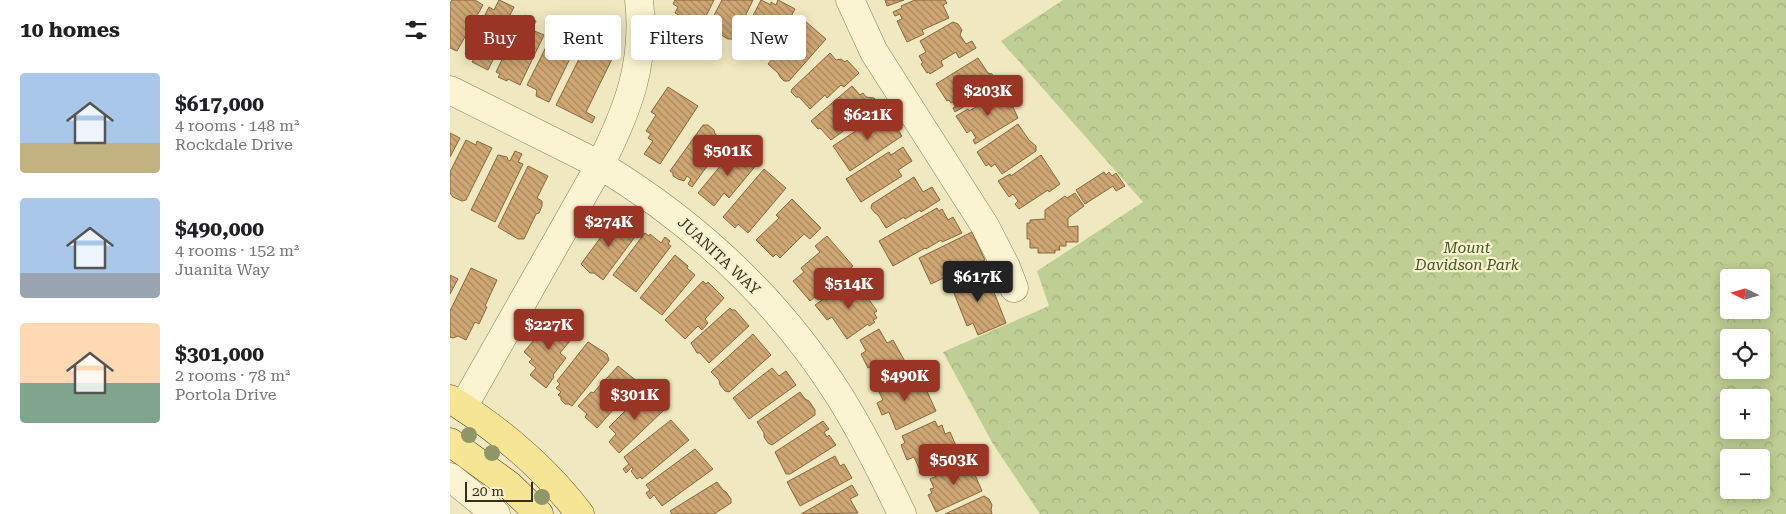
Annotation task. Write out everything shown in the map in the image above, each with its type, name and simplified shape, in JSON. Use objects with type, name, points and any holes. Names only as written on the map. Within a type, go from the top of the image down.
[{"type":"main road","points":[[456,403],[500,433],[536,464],[567,496],[580,514]]},
{"type":"main road","points":[[450,442],[509,485],[539,514]]},
{"type":"street","points":[[456,403],[600,165],[617,132],[630,97],[637,70],[642,26],[640,0]]},
{"type":"street","points":[[828,0],[853,24],[874,52],[980,218],[1003,260],[1014,288]]},
{"type":"street","points":[[850,0],[874,52]]},
{"type":"street","name":"JUANITA WAY","points":[[450,90],[600,165],[634,186],[667,209],[731,264],[786,323],[812,356],[840,397],[902,514]]},
{"type":"street","points":[[450,477],[496,514]]},
{"type":"green space","name":"Mount Davidson Park","points":[[1063,0],[1786,0],[1786,514],[1040,514],[993,444],[943,352],[1049,306],[1037,271],[1143,202],[1001,41]]},
{"type":"building","points":[[452,0],[475,0],[483,5],[477,15],[465,15],[465,37],[457,51],[450,48],[450,3]]},
{"type":"building","points":[[499,0],[514,7],[510,15],[485,15],[489,7],[494,10]]},
{"type":"building","points":[[675,0],[714,0],[706,15],[679,15],[675,13],[678,7],[673,4]]},
{"type":"building","points":[[722,0],[753,0],[746,15],[732,15],[732,39],[722,35],[722,15],[714,15]]},
{"type":"building","points":[[761,0],[771,5],[771,2],[776,5],[778,0],[795,9],[792,15],[753,15]]},
{"type":"building","points":[[885,0],[904,0],[887,6]]},
{"type":"building","points":[[915,0],[945,0],[947,3],[943,5],[949,18],[922,30],[924,34],[907,42],[897,21],[902,19],[900,14],[895,16],[893,12]]},
{"type":"building","points":[[806,22],[826,39],[789,81],[784,81],[768,64],[771,60],[806,60]]},
{"type":"building","points":[[953,22],[958,24],[962,30],[960,35],[966,44],[972,41],[976,48],[959,58],[956,52],[941,61],[943,66],[930,74],[929,72],[927,73],[921,64],[923,63],[919,56],[926,52],[920,41]]},
{"type":"building","points":[[535,31],[544,35],[535,54]]},
{"type":"building","points":[[545,49],[545,60],[569,60],[549,102],[536,96],[537,90],[527,85]]},
{"type":"building","points":[[830,53],[836,60],[841,59],[845,62],[847,60],[859,73],[844,87],[841,85],[827,98],[825,95],[810,109],[799,97],[796,97],[791,92],[792,89]]},
{"type":"building","points":[[978,58],[988,73],[992,74],[997,81],[997,86],[955,112],[953,108],[956,106],[953,102],[947,101],[936,84]]},
{"type":"building","points":[[473,60],[493,60],[488,70],[472,62]]},
{"type":"building","points":[[502,60],[532,60],[520,85],[508,79],[507,81],[498,77],[500,74],[496,72]]},
{"type":"building","points":[[578,60],[612,60],[586,112],[595,117],[592,123],[556,105]]},
{"type":"building","points":[[852,86],[860,95],[863,93],[866,97],[874,98],[879,108],[870,116],[868,114],[861,118],[831,140],[811,121]]},
{"type":"building","points":[[668,87],[698,106],[660,164],[644,154],[653,141],[648,138],[651,134],[646,131],[656,115],[651,112]]},
{"type":"building","points":[[1001,92],[1010,107],[1013,107],[1018,118],[975,144],[973,140],[976,138],[971,130],[967,133],[956,116],[968,109],[969,111]]},
{"type":"building","points":[[886,111],[902,136],[850,171],[833,146]]},
{"type":"building","points":[[1018,124],[1029,140],[1036,146],[1036,151],[1002,174],[995,164],[991,167],[989,164],[986,166],[977,152]]},
{"type":"building","points":[[703,125],[708,125],[714,130],[715,134],[725,141],[692,187],[688,184],[691,179],[687,176],[684,181],[673,176],[673,173],[670,171]]},
{"type":"building","points":[[450,133],[460,138],[450,157]]},
{"type":"building","points":[[466,140],[476,145],[477,141],[492,148],[466,200],[462,201],[453,197],[450,193],[450,172]]},
{"type":"building","points":[[736,147],[757,164],[729,198],[724,193],[714,206],[698,193]]},
{"type":"building","points":[[903,147],[912,161],[898,170],[902,176],[861,202],[846,179],[889,152],[891,155]]},
{"type":"building","points":[[515,151],[522,154],[518,162],[523,164],[495,222],[471,210],[498,155],[507,157],[510,161]]},
{"type":"building","points":[[1041,155],[1060,184],[1019,209],[1015,204],[1018,201],[1013,194],[1009,197],[998,181],[1010,174],[1011,176]]},
{"type":"building","points":[[528,166],[548,176],[537,198],[542,201],[539,213],[536,214],[524,239],[518,239],[498,227]]},
{"type":"building","points":[[764,169],[786,188],[748,233],[738,224],[735,228],[723,217]]},
{"type":"building","points":[[1104,172],[1106,175],[1109,172],[1112,176],[1116,173],[1125,186],[1116,191],[1113,186],[1085,204],[1076,190]]},
{"type":"building","points":[[914,177],[923,192],[932,187],[940,200],[921,212],[920,210],[905,219],[904,217],[886,228],[871,208],[872,204]]},
{"type":"building","points":[[1075,193],[1084,206],[1068,218],[1068,227],[1078,226],[1078,242],[1066,242],[1066,246],[1059,246],[1060,250],[1055,250],[1055,253],[1038,253],[1038,248],[1030,248],[1030,239],[1027,239],[1027,223],[1030,223],[1030,220],[1045,219],[1045,210],[1065,196],[1067,198]]},
{"type":"building","points":[[792,199],[821,228],[810,239],[804,234],[780,258],[776,254],[773,257],[756,240],[779,218],[776,215]]},
{"type":"building","points":[[937,208],[939,211],[942,209],[948,220],[953,217],[962,233],[942,242],[941,240],[893,266],[879,241]]},
{"type":"building","points":[[618,214],[630,223],[628,225],[632,227],[633,231],[630,235],[634,238],[603,280],[594,273],[590,273],[581,264]]},
{"type":"building","points":[[972,232],[985,260],[955,275],[954,273],[931,284],[919,258]]},
{"type":"building","points":[[645,233],[649,236],[650,234],[661,243],[665,237],[670,241],[668,244],[671,246],[636,292],[613,275]]},
{"type":"building","points":[[827,236],[853,266],[810,301],[793,281],[804,272],[801,268],[820,252],[815,246]]},
{"type":"building","points":[[675,255],[695,275],[662,315],[640,298]]},
{"type":"building","points":[[471,268],[497,280],[479,324],[475,322],[466,340],[458,336],[453,338],[450,337],[450,311]]},
{"type":"building","points":[[982,271],[989,289],[992,287],[1006,323],[978,335],[973,323],[967,326],[950,283]]},
{"type":"building","points":[[450,275],[458,279],[450,294]]},
{"type":"building","points":[[703,281],[706,284],[708,282],[724,298],[705,319],[708,323],[702,330],[698,326],[685,339],[665,320]]},
{"type":"building","points":[[852,282],[857,289],[860,287],[877,311],[874,313],[877,318],[873,320],[875,322],[869,326],[868,324],[847,339],[832,317],[827,320],[815,305]]},
{"type":"building","points":[[730,308],[735,310],[749,326],[709,363],[700,353],[697,353],[691,343]]},
{"type":"building","points":[[554,316],[574,336],[560,353],[566,358],[546,388],[530,375],[536,368],[529,362],[532,359],[524,352]]},
{"type":"building","points":[[879,329],[887,343],[893,340],[907,365],[882,379],[874,365],[868,368],[861,354],[866,351],[860,340]]},
{"type":"building","points":[[753,334],[771,355],[729,392],[725,391],[720,385],[719,380],[711,372]]},
{"type":"building","points":[[588,342],[607,354],[609,360],[572,406],[565,404],[558,395],[561,392],[556,388],[560,384],[557,381]]},
{"type":"building","points":[[618,366],[638,382],[597,428],[585,417],[587,414],[578,406]]},
{"type":"building","points":[[772,368],[779,376],[786,371],[796,385],[749,419],[733,398]]},
{"type":"building","points":[[910,375],[917,390],[925,387],[936,411],[896,430],[889,412],[882,415],[877,403],[883,400],[877,388]]},
{"type":"building","points":[[645,391],[665,409],[619,453],[609,442],[616,434],[609,427]]},
{"type":"building","points":[[800,392],[815,410],[815,415],[772,445],[768,443],[757,422]]},
{"type":"building","points":[[671,420],[689,440],[642,479],[640,477],[637,479],[631,471],[632,467],[626,473],[623,469],[629,464],[624,457]]},
{"type":"building","points":[[823,421],[829,429],[824,432],[827,437],[829,435],[836,445],[790,474],[786,474],[775,452]]},
{"type":"building","points":[[935,421],[938,427],[942,425],[945,434],[950,432],[961,457],[922,475],[914,457],[907,460],[901,445],[905,443],[902,436]]},
{"type":"building","points":[[695,449],[713,469],[662,506],[654,495],[650,499],[646,493],[650,490],[646,485]]},
{"type":"building","points":[[835,456],[840,466],[844,464],[852,478],[800,506],[787,482]]},
{"type":"building","points":[[968,461],[975,470],[975,475],[982,491],[936,512],[928,495],[932,493],[930,489],[934,488],[930,479]]},
{"type":"building","points":[[717,482],[731,499],[731,503],[714,514],[672,514],[670,511]]},
{"type":"building","points":[[852,485],[858,495],[850,499],[858,513],[801,514]]},
{"type":"building","points":[[984,496],[989,499],[992,505],[992,514],[945,514]]}]
